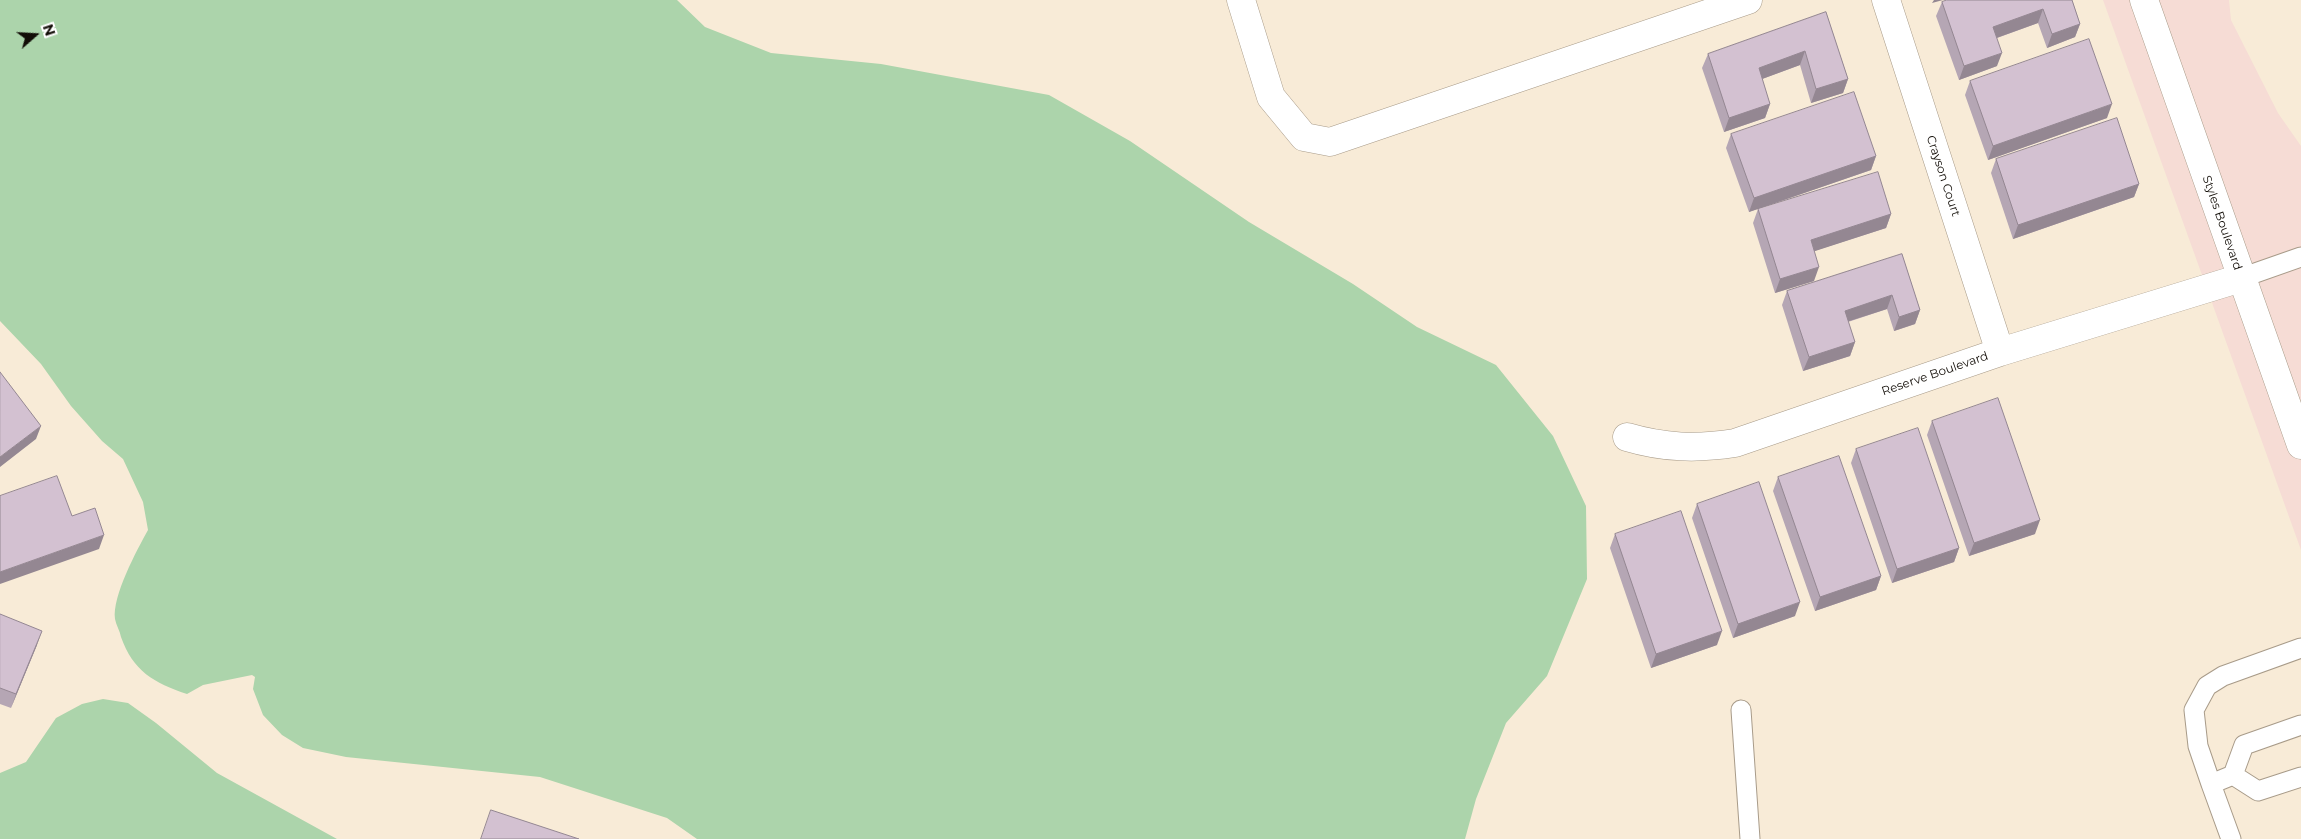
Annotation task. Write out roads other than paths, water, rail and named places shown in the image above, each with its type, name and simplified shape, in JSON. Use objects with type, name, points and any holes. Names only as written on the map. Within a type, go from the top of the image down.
[{"type":"street","points":[[1241,0],[1271,97],[1304,137],[1330,142],[1748,0]]},
{"type":"street","name":"Crayson Court","points":[[1886,0],[2000,352]]},
{"type":"street","name":"Styles Boulevard","points":[[2144,0],[2301,445]]},
{"type":"street","name":"Reserve Boulevard","points":[[1627,437],[1654,445],[1680,448],[1707,448],[1735,443],[2000,352],[2241,278]]},
{"type":"lane","points":[[2241,278],[2301,257]]},
{"type":"lane","points":[[2231,839],[2198,746],[2194,710],[2207,686],[2222,676],[2301,648]]},
{"type":"lane","points":[[1741,710],[1750,839]]},
{"type":"lane","points":[[2211,784],[2233,775],[2244,745],[2301,725]]},
{"type":"lane","points":[[2233,775],[2258,792],[2301,777]]}]
